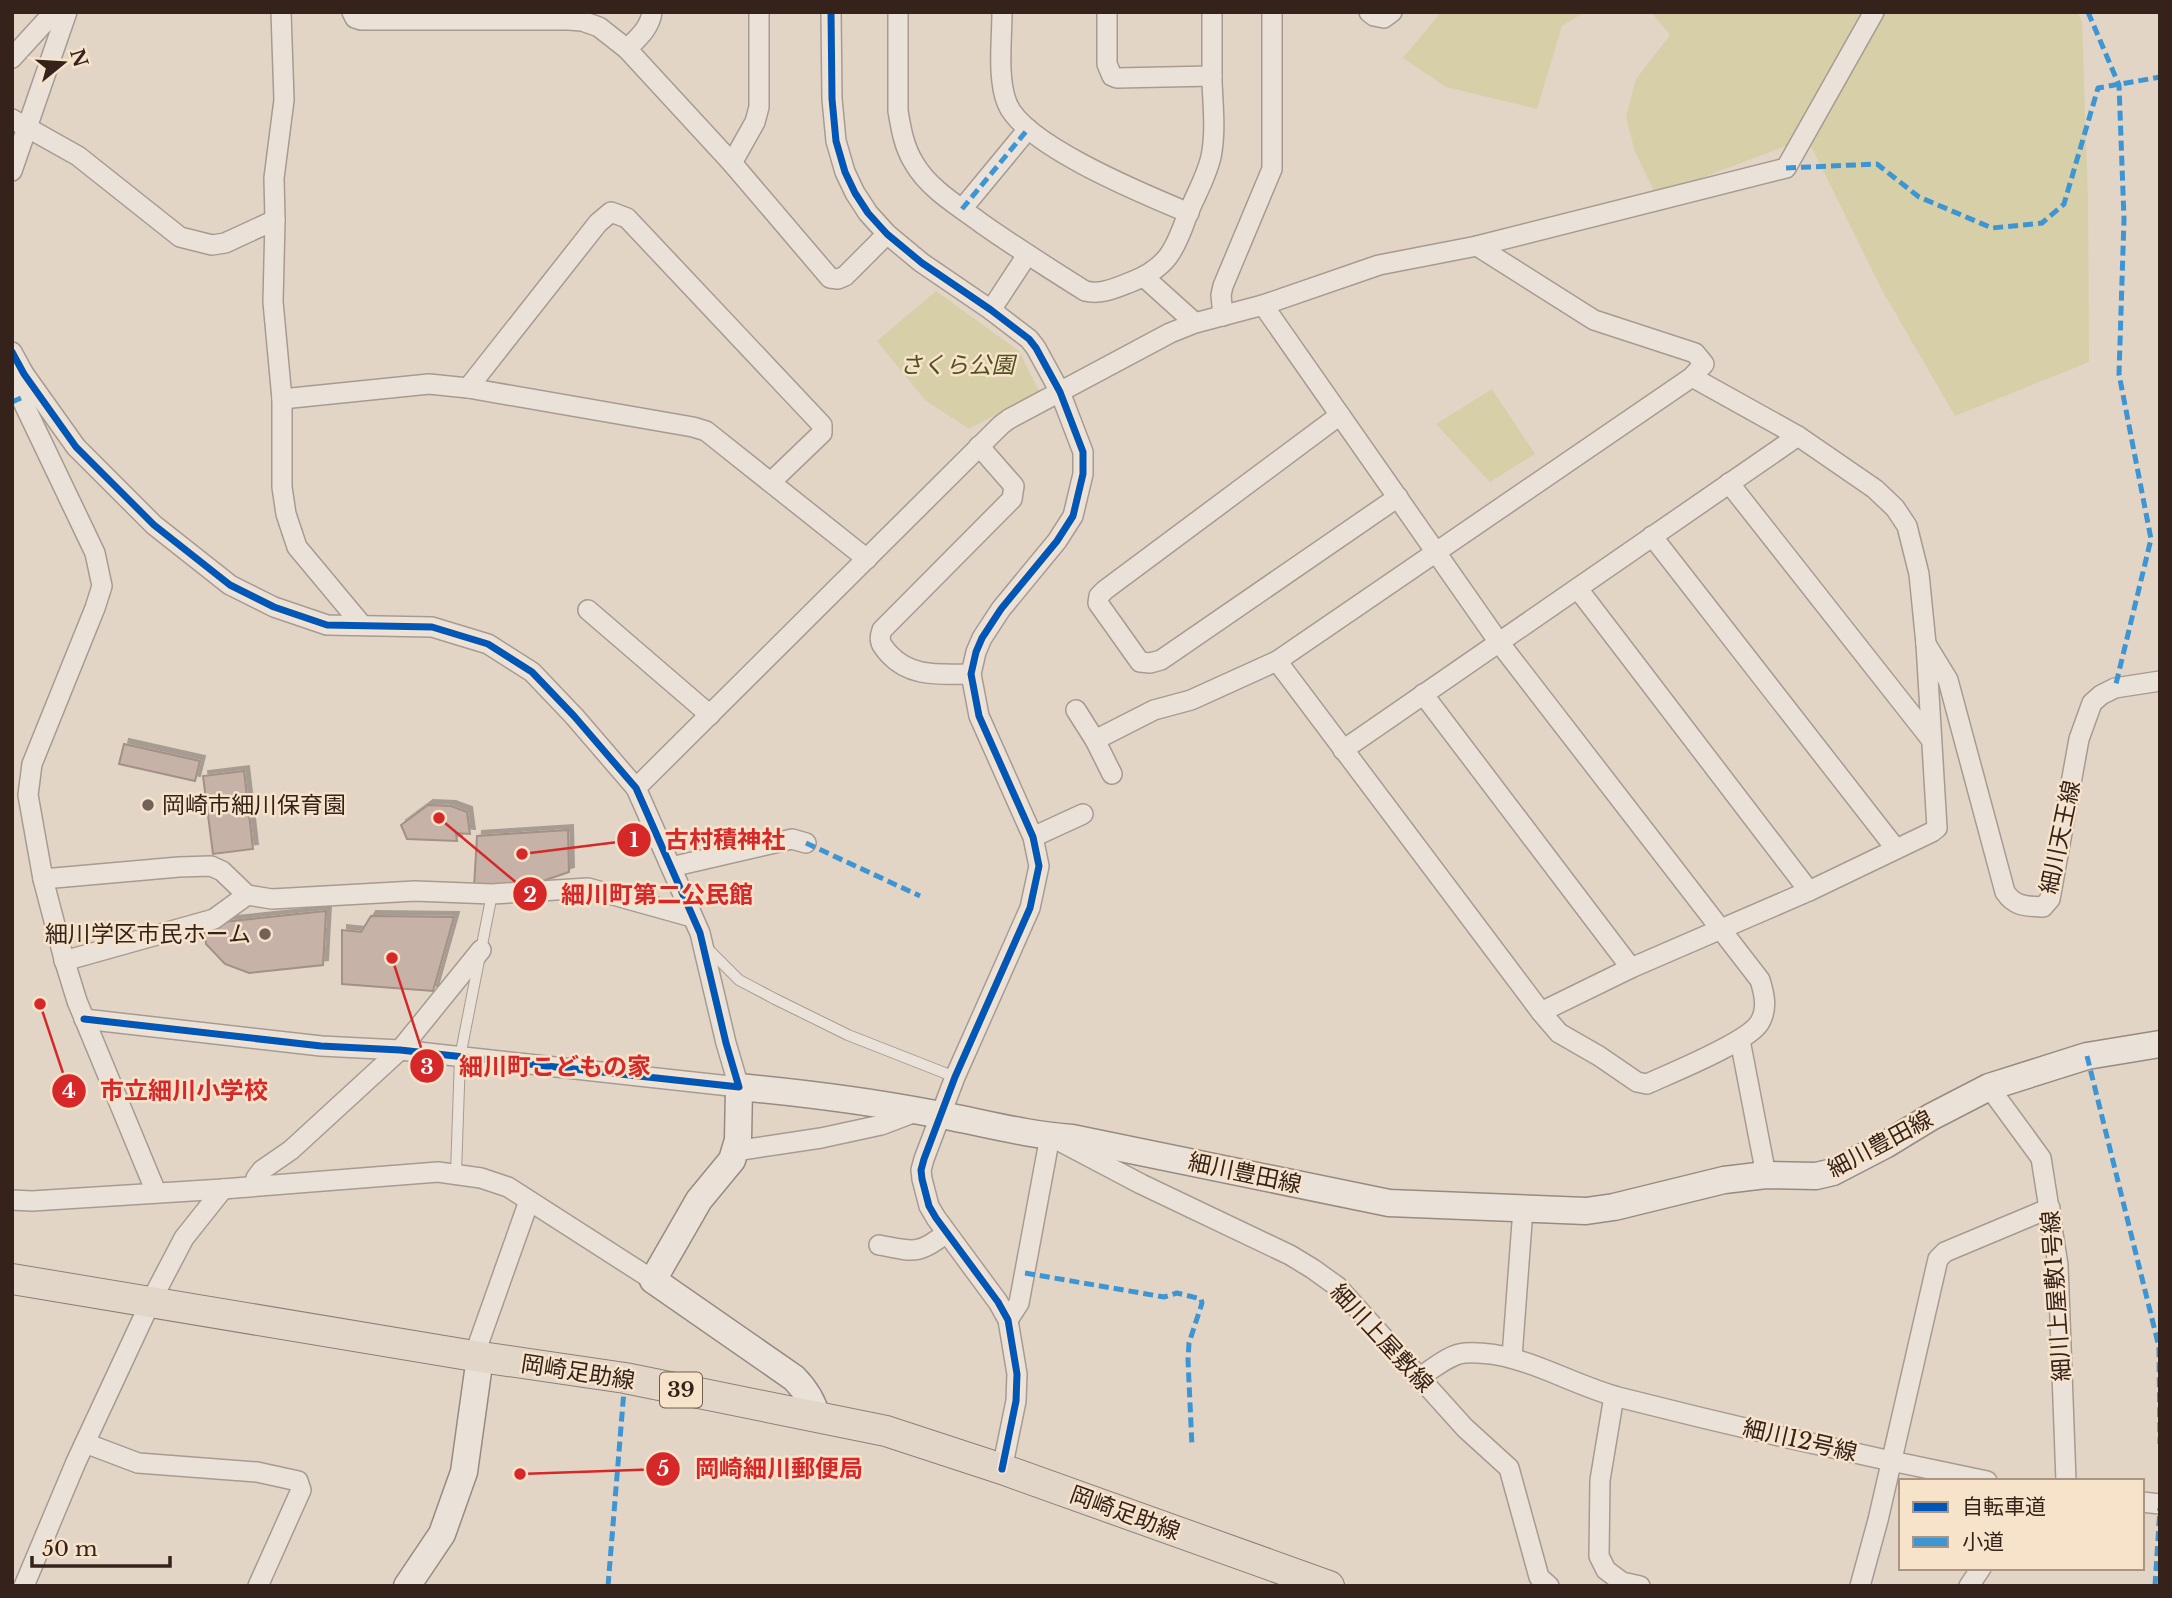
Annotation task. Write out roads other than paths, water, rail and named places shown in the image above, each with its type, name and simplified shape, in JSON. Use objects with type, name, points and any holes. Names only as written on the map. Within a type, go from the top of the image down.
[{"type":"main road","name":"細川豊田線","points":[[739,1087],[810,1094],[1073,1138],[1389,1203],[1600,1210],[1724,1180],[1766,1175],[1816,1176],[1833,1172],[1989,1087],[2088,1056],[2160,1044]]},
{"type":"main road","points":[[739,1087],[738,1140],[732,1160],[699,1200],[653,1280],[794,1378],[813,1403],[817,1417]]},
{"type":"main road","name":"岡崎足助線","points":[[12,1279],[625,1378],[886,1431],[1002,1469],[1329,1586]]},
{"type":"main road","points":[[407,1586],[442,1534],[464,1472],[477,1356]]},
{"type":"street","points":[[12,58],[54,12]]},
{"type":"street","points":[[12,171],[20,123],[67,12]]},
{"type":"street","points":[[281,12],[284,100],[274,178],[273,302],[282,399],[282,487],[291,535],[297,547],[362,625]]},
{"type":"street","points":[[352,12],[355,18],[361,20],[456,16],[582,21],[598,27],[626,49],[733,163],[831,278],[845,276],[887,233]]},
{"type":"street","points":[[626,49],[649,24],[652,12]]},
{"type":"street","points":[[733,163],[755,122],[759,107],[759,12]]},
{"type":"street","points":[[831,12],[832,99],[836,141],[845,172],[855,193],[868,213],[887,233],[922,263],[991,310],[1029,340],[1060,392],[1083,452],[1083,474],[1073,516],[1058,541],[995,618],[976,652],[971,674],[979,716],[1032,836],[1039,866],[1030,908],[955,1077],[930,1113],[921,1170],[929,1206],[998,1302],[1012,1335],[1017,1374],[1016,1401],[1002,1469]]},
{"type":"street","points":[[898,12],[898,111],[903,139],[913,162],[927,181],[962,209],[1027,255],[1085,291],[1094,293],[1144,277],[1170,255],[1178,243],[1200,191],[1211,155],[1214,127],[1213,12]]},
{"type":"street","points":[[1002,12],[1002,87],[1010,110],[1017,120],[1077,161],[1130,188],[1189,213]]},
{"type":"street","points":[[1107,12],[1107,64],[1112,76],[1212,76]]},
{"type":"street","points":[[1223,316],[1223,286],[1272,169],[1272,12]]},
{"type":"street","points":[[1370,12],[1374,16],[1384,18],[1392,12]]},
{"type":"street","points":[[636,788],[1009,419],[1170,333],[1195,323],[1263,305],[1379,265],[1476,246],[1786,168],[1874,12]]},
{"type":"street","points":[[20,123],[78,156],[180,237],[212,245],[225,243],[275,220]]},
{"type":"street","points":[[962,209],[1028,129]]},
{"type":"street","points":[[468,388],[598,223],[611,212],[621,215],[822,425],[822,433],[771,482]]},
{"type":"street","points":[[1095,740],[1154,710],[1191,700],[1277,661],[1692,377],[1703,364],[1695,353],[1594,320],[1476,246]]},
{"type":"street","points":[[991,310],[1027,255]]},
{"type":"street","points":[[1144,277],[1195,323]]},
{"type":"street","points":[[1263,305],[1498,641],[1760,979],[1765,1006],[1760,1023],[1740,1040],[1647,1084],[1631,1079],[1599,1056],[1559,1033],[1277,661]]},
{"type":"street","points":[[12,352],[24,374],[76,447],[154,526],[230,585],[274,607],[327,625],[432,627],[488,644],[532,672],[575,716],[636,788],[700,933],[739,1087],[400,1050],[321,1046],[84,1019]]},
{"type":"street","points":[[24,374],[21,398],[95,553],[102,586],[32,764],[29,795],[43,879],[64,961],[84,1019],[156,1192]]},
{"type":"street","points":[[1541,1012],[1631,968],[1809,891],[1937,828],[1926,644],[1919,574],[1907,526],[1895,508],[1875,489],[1798,436],[1692,377]]},
{"type":"street","points":[[282,399],[410,385],[468,388],[693,427],[706,431],[867,559]]},
{"type":"street","points":[[1340,415],[1105,590],[1099,596],[1098,603],[1140,662],[1161,660],[1398,497]]},
{"type":"street","points":[[1343,750],[1798,436]]},
{"type":"street","points":[[971,674],[932,674],[907,669],[880,645],[879,638],[882,630],[1012,499],[1014,486],[979,446]]},
{"type":"street","points":[[1728,484],[1930,738]]},
{"type":"street","points":[[1652,536],[1896,849]]},
{"type":"street","points":[[1577,589],[1809,891]]},
{"type":"street","points":[[588,610],[710,715]]},
{"type":"street","name":"細川天王線","points":[[1926,644],[1948,680],[2005,892],[2019,905],[2043,907],[2050,900],[2079,739],[2092,703],[2115,688],[2160,681]]},
{"type":"street","points":[[1423,694],[1631,968]]},
{"type":"street","points":[[1076,710],[1112,774]]},
{"type":"street","points":[[1032,836],[1083,814]]},
{"type":"street","points":[[671,867],[792,839],[806,843]]},
{"type":"street","points":[[43,879],[211,866],[222,871],[247,895],[272,899],[415,891],[492,894],[588,888],[692,917]]},
{"type":"street","points":[[64,961],[214,919],[247,895]]},
{"type":"street","points":[[255,1186],[256,1178],[262,1170],[291,1150],[400,1050],[481,950]]},
{"type":"street","points":[[1740,1040],[1766,1175]]},
{"type":"street","name":"細川上屋敷1号線","points":[[1989,1087],[2041,1157],[2058,1265],[2066,1479]]},
{"type":"street","points":[[735,1151],[821,1139],[930,1113]]},
{"type":"street","points":[[1007,1320],[1019,1303],[1050,1136]]},
{"type":"street","name":"細川上屋敷線","points":[[1050,1136],[1141,1184],[1290,1255],[1338,1287],[1418,1378],[1508,1468],[1539,1577],[1549,1586]]},
{"type":"street","points":[[12,1200],[32,1201],[438,1172],[456,1173],[508,1187],[653,1280]]},
{"type":"street","points":[[24,1586],[85,1443],[151,1301],[184,1238],[223,1189]]},
{"type":"street","points":[[477,1356],[529,1201]]},
{"type":"street","points":[[1860,1586],[1878,1520],[1938,1259],[1945,1252],[2050,1208]]},
{"type":"street","points":[[1512,1357],[1523,1209]]},
{"type":"street","points":[[879,1245],[910,1250],[924,1249],[946,1233]]},
{"type":"street","name":"細川12号線","points":[[1418,1378],[1458,1354],[1512,1357],[1614,1396],[1891,1462],[1977,1479]]},
{"type":"street","points":[[1614,1396],[1600,1480],[1599,1556],[1606,1570],[1622,1582],[1640,1586]]},
{"type":"street","points":[[85,1443],[138,1464],[257,1472],[298,1481],[301,1490],[258,1586]]},
{"type":"street","points":[[1969,1586],[1980,1570]]},
{"type":"lane","points":[[456,1173],[460,1057],[492,894]]},
{"type":"lane","points":[[703,944],[739,980],[763,993],[848,1035],[955,1077]]},
{"type":"place","name":"岡崎市細川保育園","points":[[148,805]]},
{"type":"place","name":"細川町第二公民館","points":[[439,818]]},
{"type":"place","name":"古村積神社","points":[[522,854]]},
{"type":"place","name":"細川学区市民ホーム","points":[[265,934]]},
{"type":"place","name":"細川町こどもの家","points":[[392,958]]},
{"type":"place","name":"市立細川小学校","points":[[40,1004]]},
{"type":"place","name":"岡崎細川郵便局","points":[[520,1474]]},
{"type":"park label","name":"さくら公園","points":[[957,365]]}]
